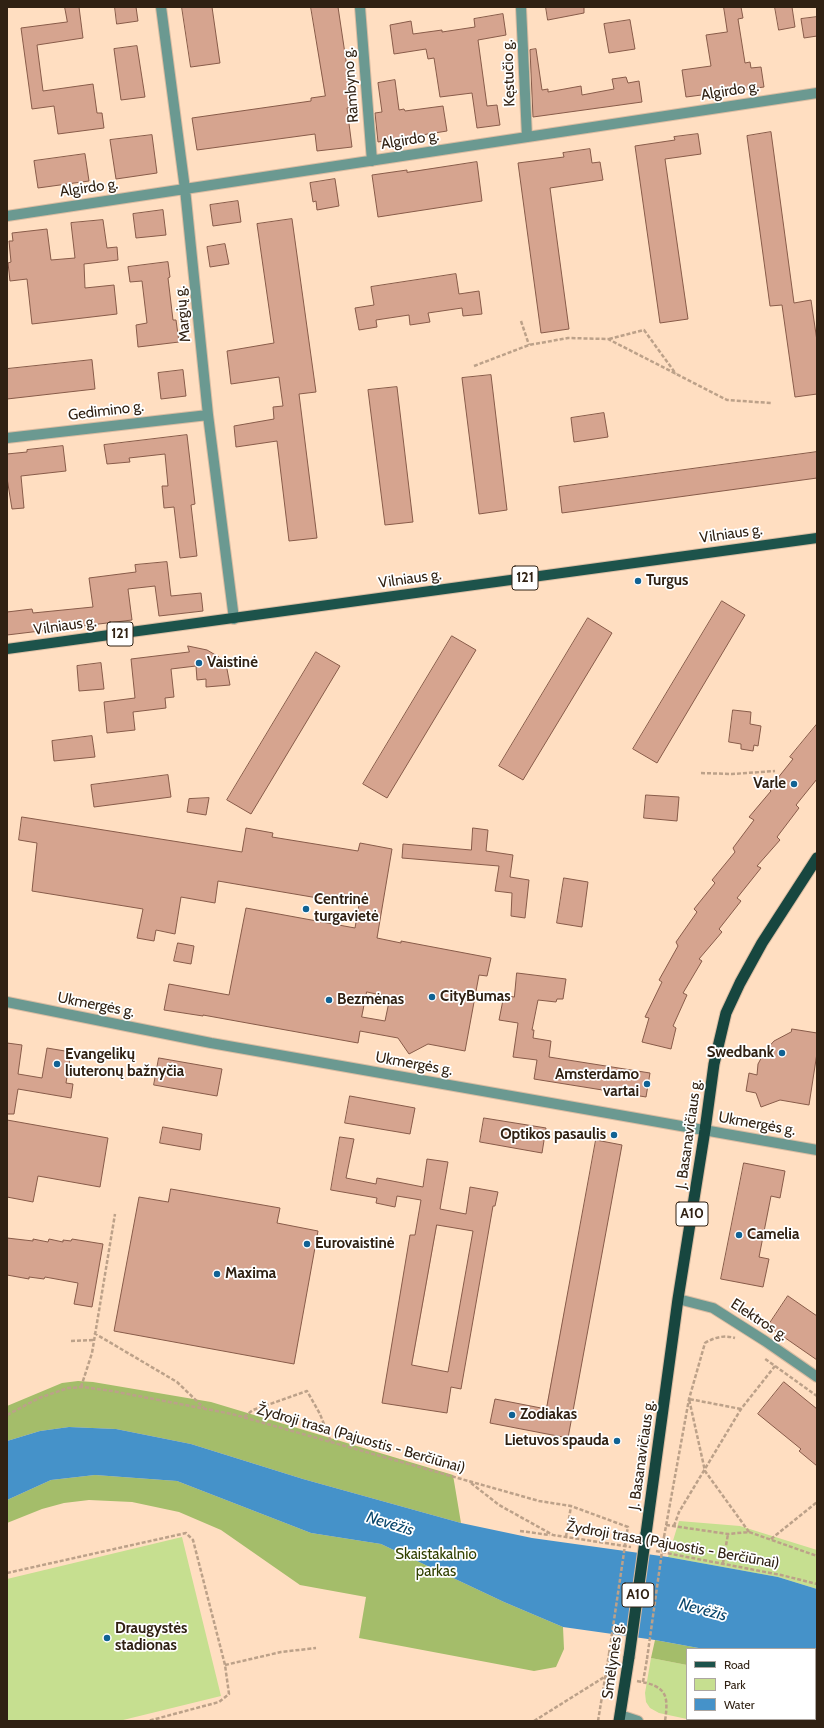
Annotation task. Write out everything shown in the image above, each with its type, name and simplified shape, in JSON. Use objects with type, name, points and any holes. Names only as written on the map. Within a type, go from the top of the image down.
[{"type":"highway","name":"J. Basanavičiaus g.","points":[[646,1534],[678,1298],[714,1064],[726,1013],[740,983],[762,943],[817,858]]},
{"type":"highway","name":"Smėlynės g.","points":[[620,1718],[646,1534]]},
{"type":"main road","name":"Vilniaus g.","points":[[7,649],[817,538]]},
{"type":"street","name":"Margių g.","points":[[161,7],[185,189],[208,415],[234,619]]},
{"type":"street","name":"Rambyno g.","points":[[360,7],[372,161]]},
{"type":"street","name":"Kęstučio g.","points":[[521,7],[527,137]]},
{"type":"street","name":"Algirdo g.","points":[[7,216],[817,93]]},
{"type":"street","name":"Gedimino g.","points":[[7,438],[208,415]]},
{"type":"street","name":"Ukmergės g.","points":[[7,1002],[211,1043],[817,1150]]},
{"type":"street","name":"Elektros g.","points":[[678,1298],[713,1308],[765,1341],[817,1377]]},
{"type":"street","points":[[620,1718],[638,1721]]},
{"type":"path","points":[[521,321],[529,345]]},
{"type":"path","points":[[474,366],[529,345],[568,338],[608,339],[644,330],[676,375]]},
{"type":"path","points":[[608,339],[727,400],[771,403]]},
{"type":"path","points":[[701,773],[732,774],[775,771]]},
{"type":"path","points":[[81,1387],[92,1353],[94,1333],[115,1214]]},
{"type":"path","points":[[94,1333],[177,1382],[205,1408]]},
{"type":"path","points":[[643,1682],[664,1537],[689,1399],[705,1343],[721,1336],[728,1336],[741,1340]]},
{"type":"path","points":[[71,1341],[94,1340]]},
{"type":"path","points":[[763,1357],[817,1396]]},
{"type":"path","points":[[674,1526],[679,1512],[741,1409],[775,1366]]},
{"type":"path","name":"Žydroji trasa (Pajuostis - Berčiūnai)","points":[[7,1415],[39,1398],[68,1388],[81,1387],[112,1391],[205,1408],[244,1417],[469,1481],[499,1505],[527,1522],[553,1535],[638,1548]]},
{"type":"path","points":[[244,1417],[253,1410],[307,1391],[320,1414],[331,1442]]},
{"type":"path","points":[[689,1399],[741,1409]]},
{"type":"path","points":[[689,1399],[705,1471],[749,1532]]},
{"type":"path","points":[[469,1481],[539,1501],[571,1506],[628,1527],[610,1654],[598,1721]]},
{"type":"path","points":[[771,1539],[817,1502]]},
{"type":"path","points":[[566,1537],[571,1506]]},
{"type":"path","points":[[666,1525],[728,1534],[749,1532],[817,1556]]},
{"type":"path","points":[[520,1531],[553,1535]]},
{"type":"path","points":[[7,1573],[186,1533],[193,1540],[225,1665],[229,1694],[219,1702],[148,1721]]},
{"type":"path","points":[[723,1563],[728,1534]]},
{"type":"path","name":"Žydroji trasa (Pajuostis - Berčiūnai)","points":[[652,1550],[723,1563],[817,1584]]},
{"type":"path","points":[[225,1665],[281,1652],[316,1648]]},
{"type":"path","points":[[534,1721],[606,1676],[643,1682],[660,1689],[667,1697],[668,1703],[665,1721]]},
{"type":"green space","points":[[78,1381],[93,1382],[211,1402],[453,1475],[461,1523],[303,1479],[191,1444],[116,1429],[69,1427],[40,1431],[7,1441],[7,1406],[62,1383]]},
{"type":"green space","points":[[95,1475],[177,1481],[311,1533],[381,1544],[504,1602],[563,1627],[564,1649],[556,1667],[534,1671],[359,1638],[366,1597],[300,1585],[221,1530],[179,1512],[132,1502],[89,1500],[64,1503],[42,1509],[7,1523],[7,1500],[51,1480]]},
{"type":"green space","points":[[679,1521],[740,1526],[817,1550],[817,1589],[778,1577],[668,1557]]},
{"type":"green space","name":"Draugystės stadionas","points":[[182,1537],[221,1696],[119,1721],[7,1721],[7,1579]]},
{"type":"green space","points":[[655,1640],[699,1648],[686,1648],[686,1665],[651,1658]]},
{"type":"green space","points":[[651,1658],[686,1665],[686,1719],[659,1713],[650,1708],[646,1702],[645,1693]]},
{"type":"green space","points":[[816,1672],[817,1672],[816,1716]]},
{"type":"green space","points":[[817,1716],[817,1721],[692,1720],[816,1720]]},
{"type":"water","name":"Nevėžis","points":[[69,1427],[116,1429],[191,1444],[303,1479],[461,1523],[532,1538],[668,1557],[778,1577],[817,1589],[817,1672],[816,1648],[699,1648],[655,1640],[563,1627],[504,1602],[381,1544],[311,1533],[177,1481],[95,1475],[51,1480],[7,1500],[7,1441],[40,1431]]},
{"type":"building","points":[[65,7],[79,7],[83,38],[37,45],[43,91],[93,84],[97,113],[102,113],[104,128],[58,134],[54,106],[32,109],[21,28],[67,22]]},
{"type":"building","points":[[115,7],[136,7],[138,21],[117,24]]},
{"type":"building","points":[[182,7],[212,7],[220,63],[191,67]]},
{"type":"building","points":[[311,7],[338,7],[353,107],[347,108],[352,147],[317,151],[315,134],[197,150],[192,118],[311,101],[311,98],[325,96]]},
{"type":"building","points":[[546,7],[584,7],[584,13],[548,20]]},
{"type":"building","points":[[724,7],[741,7],[743,18],[738,19],[745,63],[750,62],[751,68],[761,67],[764,87],[686,97],[682,70],[711,66],[706,35],[727,32]]},
{"type":"building","points":[[775,7],[792,7],[795,27],[779,30]]},
{"type":"building","points":[[503,14],[506,35],[478,40],[487,106],[497,105],[500,125],[477,128],[472,93],[440,97],[434,58],[428,59],[426,49],[394,54],[390,25],[411,21],[413,34],[442,30],[442,32],[475,27],[474,19]]},
{"type":"building","points":[[817,17],[817,36],[804,38],[801,19]]},
{"type":"building","points":[[630,20],[635,49],[609,53],[604,24]]},
{"type":"building","points":[[137,46],[145,97],[121,100],[114,49]]},
{"type":"building","points":[[536,49],[542,90],[548,89],[548,92],[581,86],[582,95],[614,89],[612,79],[626,77],[628,83],[639,81],[642,102],[533,117],[530,50]]},
{"type":"building","points":[[395,80],[399,110],[404,109],[405,111],[443,106],[447,131],[378,142],[375,113],[382,112],[378,83]]},
{"type":"building","points":[[771,132],[794,303],[811,300],[817,341],[817,394],[795,397],[782,305],[770,306],[747,136]]},
{"type":"building","points":[[698,134],[701,154],[665,159],[688,319],[660,323],[635,146],[675,140],[674,137]]},
{"type":"building","points":[[152,135],[157,173],[116,179],[110,140]]},
{"type":"building","points":[[590,149],[592,163],[600,162],[603,180],[550,188],[569,329],[541,333],[518,163],[564,157],[563,153]]},
{"type":"building","points":[[85,154],[89,181],[38,188],[34,161]]},
{"type":"building","points":[[477,162],[482,201],[378,217],[372,175],[407,170],[407,172]]},
{"type":"building","points":[[335,179],[339,206],[317,210],[316,201],[313,202],[310,183]]},
{"type":"building","points":[[238,201],[241,222],[213,226],[210,205]]},
{"type":"building","points":[[163,210],[166,235],[136,238],[133,214]]},
{"type":"building","points":[[292,219],[316,392],[299,394],[317,538],[289,541],[277,441],[236,447],[234,426],[274,419],[273,407],[283,406],[279,377],[231,384],[227,351],[274,343],[257,224]]},
{"type":"building","points":[[103,220],[107,248],[117,247],[118,260],[84,264],[85,288],[114,285],[117,314],[32,324],[27,279],[10,281],[8,263],[11,262],[9,241],[13,241],[12,233],[47,229],[51,260],[75,258],[71,223]]},
{"type":"building","points":[[225,244],[229,264],[210,267],[207,247]]},
{"type":"building","points":[[168,262],[170,277],[168,278],[173,320],[176,320],[179,342],[138,347],[136,325],[147,323],[142,281],[130,282],[128,267]]},
{"type":"building","points":[[456,274],[459,294],[479,291],[482,314],[463,316],[462,308],[428,313],[430,322],[410,325],[409,315],[376,320],[377,327],[359,330],[355,308],[374,305],[371,287]]},
{"type":"building","points":[[92,360],[95,389],[7,399],[7,369]]},
{"type":"building","points":[[183,370],[186,396],[161,399],[158,373]]},
{"type":"building","points":[[491,375],[507,510],[479,514],[462,378]]},
{"type":"building","points":[[397,387],[413,522],[385,525],[368,390]]},
{"type":"building","points":[[604,413],[608,437],[574,442],[571,418]]},
{"type":"building","points":[[187,435],[195,504],[191,505],[197,556],[180,558],[174,507],[164,508],[162,486],[168,486],[165,454],[129,458],[130,462],[107,464],[104,445]]},
{"type":"building","points":[[63,446],[66,471],[21,476],[24,508],[12,509],[7,478],[7,454]]},
{"type":"building","points":[[817,452],[817,478],[562,513],[559,487]]},
{"type":"building","points":[[167,562],[171,596],[201,593],[203,611],[159,616],[155,586],[128,589],[132,620],[7,635],[7,612],[32,609],[33,613],[93,607],[89,578],[136,572],[135,565]]},
{"type":"building","points":[[722,601],[745,615],[657,763],[633,749]]},
{"type":"building","points":[[588,618],[612,633],[523,780],[499,766]]},
{"type":"building","points":[[452,636],[476,650],[387,798],[363,784]]},
{"type":"building","points":[[188,646],[207,650],[219,657],[227,669],[230,685],[206,687],[206,679],[197,680],[196,666],[171,669],[174,697],[165,698],[166,708],[133,712],[135,730],[107,733],[104,702],[135,698],[131,659],[189,652]]},
{"type":"building","points":[[316,652],[340,666],[251,814],[227,800]]},
{"type":"building","points":[[101,663],[104,689],[79,691],[77,666]]},
{"type":"building","points":[[733,710],[751,712],[750,724],[761,726],[758,746],[754,745],[753,751],[741,749],[741,744],[729,742]]},
{"type":"building","points":[[817,724],[817,779],[796,805],[799,808],[777,837],[780,840],[757,866],[761,868],[737,898],[741,901],[719,929],[722,932],[699,959],[702,961],[683,993],[687,995],[673,1026],[676,1028],[671,1049],[642,1042],[649,1018],[645,1017],[662,982],[659,980],[678,946],[676,942],[697,912],[694,909],[715,883],[712,880],[735,852],[733,848],[754,820],[749,817],[771,791],[769,789],[793,759],[790,757]]},
{"type":"building","points":[[92,736],[95,757],[54,761],[52,741]]},
{"type":"building","points":[[168,775],[171,797],[94,807],[91,785]]},
{"type":"building","points":[[646,795],[679,797],[677,821],[644,818]]},
{"type":"building","points":[[209,798],[206,815],[187,812],[189,799]]},
{"type":"building","points":[[22,817],[242,852],[246,828],[273,833],[272,837],[358,851],[360,843],[392,849],[377,938],[491,958],[487,976],[479,975],[465,1051],[428,1044],[409,1054],[398,1038],[360,1031],[358,1043],[203,1015],[164,1010],[169,984],[229,995],[246,908],[355,928],[359,905],[218,881],[215,903],[181,897],[175,934],[156,930],[154,941],[137,938],[143,909],[32,891],[37,843],[19,840]],"holes":[[[367,992],[390,997],[385,1021],[362,1017]]]},
{"type":"building","points":[[473,828],[488,830],[486,851],[513,855],[510,877],[529,880],[525,918],[511,916],[512,893],[495,891],[499,866],[402,858],[403,844],[471,850]]},
{"type":"building","points":[[564,878],[588,882],[582,927],[557,923]]},
{"type":"building","points":[[178,943],[194,946],[191,964],[174,961]]},
{"type":"building","points":[[517,973],[566,979],[563,999],[557,999],[556,1002],[538,1000],[532,1030],[534,1030],[533,1038],[551,1041],[549,1057],[650,1073],[646,1097],[534,1079],[537,1060],[513,1057],[518,1023],[499,1020],[504,995],[514,997]]},
{"type":"building","points":[[792,1029],[817,1033],[817,1053],[809,1105],[780,1100],[761,1107],[756,1093],[746,1091],[749,1073],[757,1075],[758,1064],[765,1051],[774,1041],[791,1032]]},
{"type":"building","points":[[7,1043],[22,1045],[18,1074],[42,1078],[47,1048],[71,1052],[66,1083],[73,1084],[71,1098],[18,1089],[14,1114],[7,1114]]},
{"type":"building","points":[[159,1058],[222,1069],[217,1096],[154,1085]]},
{"type":"building","points":[[350,1096],[415,1108],[410,1134],[345,1123]]},
{"type":"building","points":[[484,1118],[546,1128],[542,1153],[480,1142]]},
{"type":"building","points":[[7,1120],[108,1138],[100,1187],[38,1176],[33,1202],[7,1197]]},
{"type":"building","points":[[163,1127],[202,1134],[200,1150],[160,1143]]},
{"type":"building","points":[[340,1137],[354,1139],[346,1178],[376,1184],[377,1178],[423,1187],[427,1159],[448,1162],[440,1209],[466,1214],[470,1187],[498,1192],[495,1206],[493,1206],[461,1389],[451,1387],[447,1413],[382,1403],[410,1235],[415,1235],[421,1200],[397,1196],[395,1207],[376,1203],[377,1198],[331,1190]],"holes":[[[437,1225],[473,1231],[448,1372],[412,1365]]]},
{"type":"building","points":[[596,1140],[622,1145],[568,1438],[490,1423],[495,1399],[546,1409]]},
{"type":"building","points":[[744,1163],[785,1171],[780,1198],[771,1196],[759,1257],[769,1259],[763,1287],[721,1279]]},
{"type":"building","name":"Maxima","points":[[171,1189],[280,1208],[277,1223],[318,1231],[294,1364],[114,1331],[139,1197],[168,1202]]},
{"type":"building","points":[[7,1238],[33,1241],[33,1239],[48,1242],[49,1239],[63,1242],[63,1240],[71,1241],[72,1239],[103,1244],[92,1307],[74,1304],[78,1283],[45,1277],[44,1279],[29,1277],[29,1279],[7,1275]]},
{"type":"building","points":[[788,1296],[817,1316],[817,1360],[768,1326]]},
{"type":"building","points":[[784,1382],[817,1409],[817,1466],[799,1451],[801,1449],[758,1414]]},
{"type":"place","name":"Turgus","points":[[638,581]]},
{"type":"place","name":"Vaistinė","points":[[199,663]]},
{"type":"place","name":"Varle","points":[[794,784]]},
{"type":"place","name":"Centrinė turgavietė","points":[[306,909]]},
{"type":"place","name":"CityBumas","points":[[432,997]]},
{"type":"place","name":"Bezmėnas","points":[[329,1000]]},
{"type":"place","name":"Swedbank","points":[[782,1053]]},
{"type":"place","name":"Evangelikų liuteronų bažnyčia","points":[[57,1064]]},
{"type":"place","name":"Amsterdamo vartai","points":[[647,1084]]},
{"type":"place","name":"Optikos pasaulis","points":[[614,1135]]},
{"type":"place","name":"Camelia","points":[[739,1235]]},
{"type":"place","name":"Eurovaistinė","points":[[307,1244]]},
{"type":"place","name":"Maxima","points":[[217,1274]]},
{"type":"place","name":"Zodiakas","points":[[512,1415]]},
{"type":"place","name":"Lietuvos spauda","points":[[617,1441]]},
{"type":"place","name":"Draugystės stadionas","points":[[107,1638]]},
{"type":"park label","name":"Skaistakalnio parkas","points":[[436,1564]]}]
